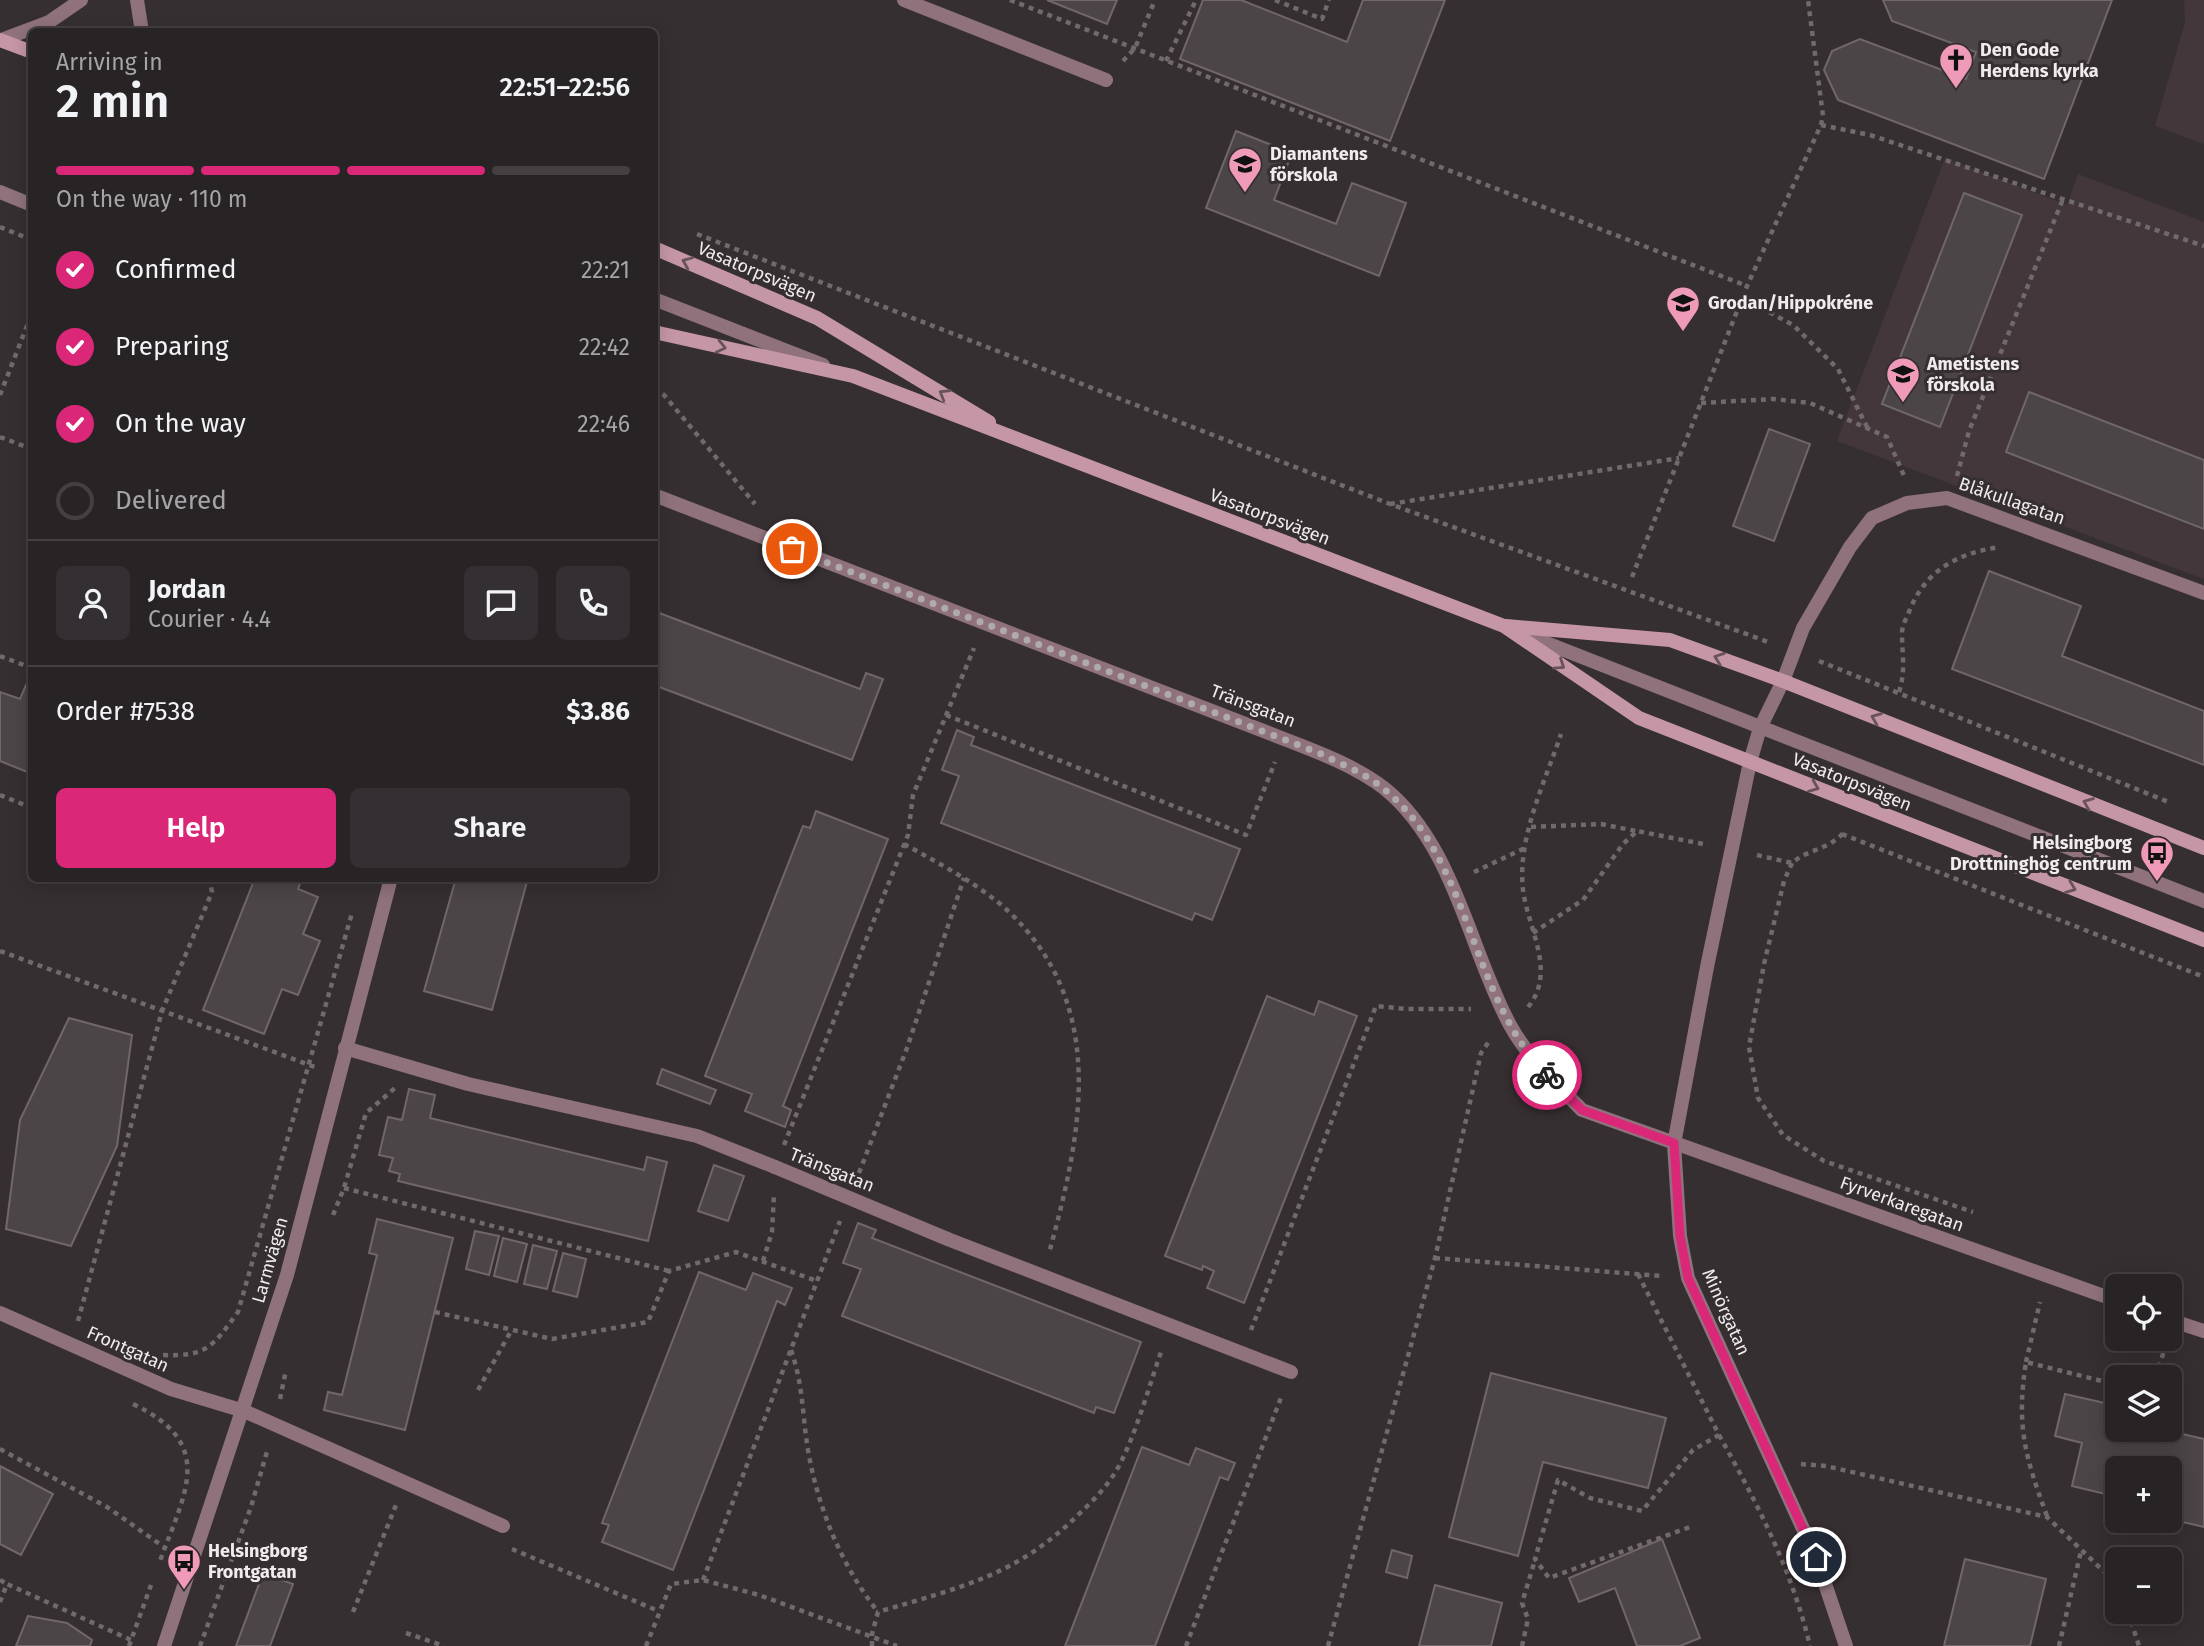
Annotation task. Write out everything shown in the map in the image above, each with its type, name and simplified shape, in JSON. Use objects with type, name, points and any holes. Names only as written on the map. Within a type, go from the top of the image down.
[{"type":"main road","points":[[1,40],[28,50]]},
{"type":"main road","name":"Vasatorpsvägen","points":[[658,250],[817,318],[1023,442]]},
{"type":"main road","name":"Vasatorpsvägen","points":[[658,333],[853,376],[1504,626],[1639,718],[2204,940]]},
{"type":"main road","name":"Vasatorpsvägen","points":[[1504,626],[1670,640],[1783,681],[2204,848]]},
{"type":"street","points":[[33,28],[49,22],[81,0]]},
{"type":"street","points":[[137,0],[141,28]]},
{"type":"street","points":[[904,0],[1106,80]]},
{"type":"street","points":[[1,40],[28,30]]},
{"type":"street","points":[[0,192],[28,203]]},
{"type":"street","points":[[658,301],[853,376]]},
{"type":"street","name":"Tränsgatan","points":[[658,497],[1284,739],[1358,772],[1384,789],[1408,813],[1443,863],[1474,946],[1511,1027],[1540,1068],[1582,1110],[1674,1143]]},
{"type":"street","name":"Blåkullagatan","points":[[1760,728],[1783,681],[1793,650],[1850,547],[1872,518],[1889,508],[1915,502],[1951,500],[2204,593]]},
{"type":"street","points":[[1504,626],[2204,901]]},
{"type":"street","name":"Minörgatan","points":[[1760,728],[1750,762],[1674,1143],[1680,1236],[1688,1278],[1816,1557],[1846,1646]]},
{"type":"street","name":"Larmvägen","points":[[164,1646],[287,1275],[390,882]]},
{"type":"street","name":"Tränsgatan","points":[[345,1048],[468,1084],[697,1136],[1291,1373]]},
{"type":"street","name":"Fyrverkaregatan","points":[[1674,1143],[2105,1296]]},
{"type":"street","name":"Frontgatan","points":[[0,1313],[170,1389],[244,1410],[503,1526]]},
{"type":"street","points":[[2182,1324],[2204,1331]]},
{"type":"path","points":[[1010,0],[1747,286]]},
{"type":"path","points":[[1106,80],[1135,48],[1155,0]]},
{"type":"path","points":[[1166,61],[1196,0]]},
{"type":"path","points":[[1275,0],[1322,19],[1329,0]]},
{"type":"path","points":[[1633,577],[1747,286],[1821,125],[1823,116],[1808,0]]},
{"type":"path","points":[[1821,125],[1870,135],[2204,246]]},
{"type":"path","points":[[1951,500],[1969,431],[2063,199]]},
{"type":"path","points":[[0,227],[28,238]]},
{"type":"path","points":[[693,233],[1390,504],[1793,650],[2179,806]]},
{"type":"path","points":[[1743,298],[1793,325],[1838,369],[1868,429]]},
{"type":"path","points":[[0,395],[28,323]]},
{"type":"path","points":[[658,391],[664,395],[758,508]]},
{"type":"path","points":[[1701,403],[1773,398],[1810,403],[1868,429],[1886,438],[1915,502]]},
{"type":"path","points":[[0,437],[28,448]]},
{"type":"path","points":[[1390,504],[1680,458]]},
{"type":"path","points":[[1899,692],[1905,672],[1902,630],[1914,598],[1938,568],[1970,551],[2003,547]]},
{"type":"path","points":[[763,1261],[772,1232],[775,1167],[904,845],[913,794],[984,624]]},
{"type":"path","points":[[0,656],[28,666]]},
{"type":"path","points":[[946,715],[1245,835],[1284,739]]},
{"type":"path","points":[[1328,1646],[1435,1258],[1480,1053],[1487,1042],[1511,1027],[1537,996],[1541,986],[1542,969],[1523,887],[1525,849],[1561,734]]},
{"type":"path","points":[[0,795],[28,806]]},
{"type":"path","points":[[1531,827],[1601,824],[1792,863]]},
{"type":"path","points":[[1845,826],[1834,844],[1803,854],[1792,863],[1784,881],[1764,964],[1749,1047],[1758,1098],[1783,1135],[1824,1161],[1973,1212]]},
{"type":"path","points":[[1533,933],[1583,900],[1623,844],[1637,831]]},
{"type":"path","points":[[1842,834],[2204,977]]},
{"type":"path","points":[[904,845],[964,878],[1007,911],[1049,959],[1070,1005],[1079,1058],[1080,1109],[1065,1195],[1043,1275]]},
{"type":"path","points":[[1474,873],[1525,849]]},
{"type":"path","points":[[702,1580],[907,1048],[964,878]]},
{"type":"path","points":[[71,1345],[162,1011],[212,892],[210,882]]},
{"type":"path","points":[[156,1355],[191,1357],[217,1341],[238,1312],[354,905]]},
{"type":"path","points":[[0,951],[339,1076]]},
{"type":"path","points":[[1241,1353],[1376,1006],[1471,1009]]},
{"type":"path","points":[[330,1222],[344,1188],[366,1113],[395,1087],[437,1073]]},
{"type":"path","points":[[344,1188],[669,1271],[736,1252],[817,1280]]},
{"type":"path","points":[[1435,1258],[1688,1278]]},
{"type":"path","points":[[435,1311],[552,1339],[648,1322],[669,1271]]},
{"type":"path","points":[[1638,1274],[1719,1435],[1763,1513],[1786,1566],[1810,1646]]},
{"type":"path","points":[[2047,1276],[2026,1362],[2020,1404],[2028,1464],[2047,1517],[2105,1573]]},
{"type":"path","points":[[67,1316],[89,1326]]},
{"type":"path","points":[[878,1612],[972,1584],[1016,1566],[1056,1538],[1104,1490],[1120,1463],[1171,1325]]},
{"type":"path","points":[[478,1390],[510,1331]]},
{"type":"path","points":[[791,1349],[801,1380],[809,1455],[825,1518],[854,1581],[878,1612]]},
{"type":"path","points":[[200,1646],[251,1507],[275,1424],[289,1359]]},
{"type":"path","points":[[2026,1362],[2105,1381]]},
{"type":"path","points":[[1186,1646],[1291,1373]]},
{"type":"path","points":[[121,1399],[157,1415],[173,1431],[189,1459],[184,1493],[160,1561]]},
{"type":"path","points":[[1521,1646],[1528,1619],[1522,1603],[1558,1480],[1590,1498],[1642,1511],[1693,1450],[1719,1435]]},
{"type":"path","points":[[0,1449],[107,1507],[164,1547]]},
{"type":"path","points":[[1772,1462],[1826,1466],[2047,1517]]},
{"type":"path","points":[[353,1612],[397,1502],[410,1507]]},
{"type":"path","points":[[1535,1559],[1549,1578],[1690,1527]]},
{"type":"path","points":[[508,1548],[656,1610]]},
{"type":"path","points":[[2059,1646],[2081,1550]]},
{"type":"path","points":[[0,1580],[130,1643],[151,1585]]},
{"type":"path","points":[[646,1646],[671,1584],[702,1580],[759,1595],[872,1634],[897,1646]]},
{"type":"path","points":[[0,1602],[7,1584]]},
{"type":"path","points":[[872,1646],[878,1612]]},
{"type":"path","points":[[2132,1624],[2139,1646]]},
{"type":"path","points":[[406,1633],[444,1646]]},
{"type":"shaded area","points":[[2184,0],[2204,0],[2204,144],[2155,126],[2185,22]]},
{"type":"shaded area","points":[[1945,158],[2067,205],[2078,174],[2204,222],[2204,579],[1837,441]]},
{"type":"building","points":[[1047,0],[1117,0],[1107,24]]},
{"type":"building","points":[[1203,0],[1241,0],[1347,42],[1363,0],[1445,0],[1390,141],[1180,59]]},
{"type":"building","name":"Den Gode Herdens kyrka","points":[[1883,0],[2112,0],[2044,179],[1838,100],[1824,70],[1832,51],[1860,39],[1966,79],[1976,52],[1892,21]]},
{"type":"building","points":[[1236,131],[1292,153],[1274,200],[1336,224],[1352,183],[1406,203],[1379,276],[1206,208]]},
{"type":"building","points":[[1964,193],[2022,215],[1940,427],[1882,404]]},
{"type":"building","points":[[2029,392],[2204,460],[2204,529],[2006,452]]},
{"type":"building","points":[[1769,429],[1810,444],[1774,541],[1733,526]]},
{"type":"building","points":[[1989,571],[2081,606],[2062,656],[2204,711],[2204,765],[1952,669]]},
{"type":"building","points":[[658,613],[860,689],[866,673],[883,679],[852,760],[658,687]]},
{"type":"building","points":[[28,686],[28,772],[0,761],[0,692],[20,699]]},
{"type":"building","points":[[957,730],[974,737],[971,745],[1240,849],[1212,920],[1195,913],[1192,920],[941,823],[959,776],[942,770]]},
{"type":"building","points":[[816,811],[888,839],[783,1106],[791,1110],[785,1127],[745,1111],[752,1094],[705,1076],[803,826],[810,828]]},
{"type":"building","points":[[253,882],[301,882],[298,889],[318,897],[303,934],[320,941],[298,995],[282,989],[264,1034],[203,1010]]},
{"type":"building","points":[[455,882],[527,882],[492,1010],[424,991]]},
{"type":"building","points":[[1267,996],[1314,1015],[1319,1001],[1357,1016],[1244,1303],[1207,1288],[1214,1271],[1203,1266],[1202,1270],[1165,1256]]},
{"type":"building","points":[[69,1018],[132,1035],[117,1146],[71,1246],[6,1229],[20,1120]]},
{"type":"building","points":[[662,1069],[716,1090],[710,1104],[657,1084]]},
{"type":"building","points":[[409,1089],[435,1095],[430,1118],[644,1170],[647,1157],[667,1162],[648,1241],[398,1181],[400,1174],[389,1171],[393,1158],[379,1155],[388,1117],[402,1120]]},
{"type":"building","points":[[714,1165],[744,1176],[728,1221],[698,1211]]},
{"type":"building","points":[[377,1219],[453,1238],[405,1430],[324,1410],[328,1392],[342,1395],[377,1255],[369,1253]]},
{"type":"building","points":[[858,1223],[876,1230],[872,1238],[1141,1342],[1114,1413],[1096,1407],[1094,1413],[842,1316],[861,1269],[843,1263]]},
{"type":"building","points":[[475,1231],[499,1236],[489,1275],[466,1269]]},
{"type":"building","points":[[503,1238],[527,1244],[517,1282],[494,1276]]},
{"type":"building","points":[[533,1245],[557,1251],[547,1289],[524,1284]]},
{"type":"building","points":[[563,1253],[586,1259],[577,1297],[553,1291]]},
{"type":"building","points":[[699,1272],[746,1290],[753,1273],[792,1288],[785,1305],[777,1301],[673,1570],[602,1542],[609,1525],[602,1523]]},
{"type":"building","points":[[1491,1373],[1666,1418],[1648,1488],[1543,1462],[1518,1556],[1449,1537]]},
{"type":"building","points":[[2065,1394],[2105,1403],[2105,1442],[2182,1442],[2182,1434],[2204,1439],[2204,1527],[2182,1522],[2182,1456],[2105,1456],[2105,1494],[2072,1486],[2082,1443],[2055,1436]]},
{"type":"building","points":[[1142,1447],[1189,1465],[1196,1448],[1235,1463],[1228,1480],[1220,1477],[1155,1646],[1065,1646]]},
{"type":"building","points":[[0,1466],[53,1494],[21,1555],[0,1544]]},
{"type":"building","points":[[1662,1539],[1700,1638],[1680,1646],[1637,1646],[1615,1588],[1579,1602],[1569,1578]]},
{"type":"building","points":[[1392,1550],[1412,1556],[1407,1578],[1386,1572]]},
{"type":"building","points":[[1965,1559],[2046,1579],[2030,1646],[1944,1646]]},
{"type":"building","points":[[263,1573],[293,1584],[270,1646],[236,1646]]},
{"type":"building","points":[[1435,1585],[1502,1603],[1491,1646],[1419,1646]]},
{"type":"building","points":[[28,1616],[67,1623],[92,1640],[90,1646],[16,1646]]},
{"type":"way so far","points":[[792,549],[1319,753],[1358,772],[1384,789],[1408,813],[1443,863],[1499,1004],[1521,1045],[1547,1075]]},
{"type":"place","name":"Den Gode Herdens kyrka","points":[[1956,90]]},
{"type":"place","name":"Diamantens förskola","points":[[1245,194]]},
{"type":"place","name":"Grodan/Hippokréne","points":[[1683,333]]},
{"type":"place","name":"Ametistens förskola","points":[[1903,404]]},
{"type":"place","name":"Helsingborg Drottninghög centrum","points":[[2157,883]]},
{"type":"place","name":"Helsingborg Frontgatan","points":[[184,1591]]},
{"type":"route","points":[[1547,1075],[1582,1110],[1674,1143],[1680,1236],[1688,1278],[1816,1557]]}]
